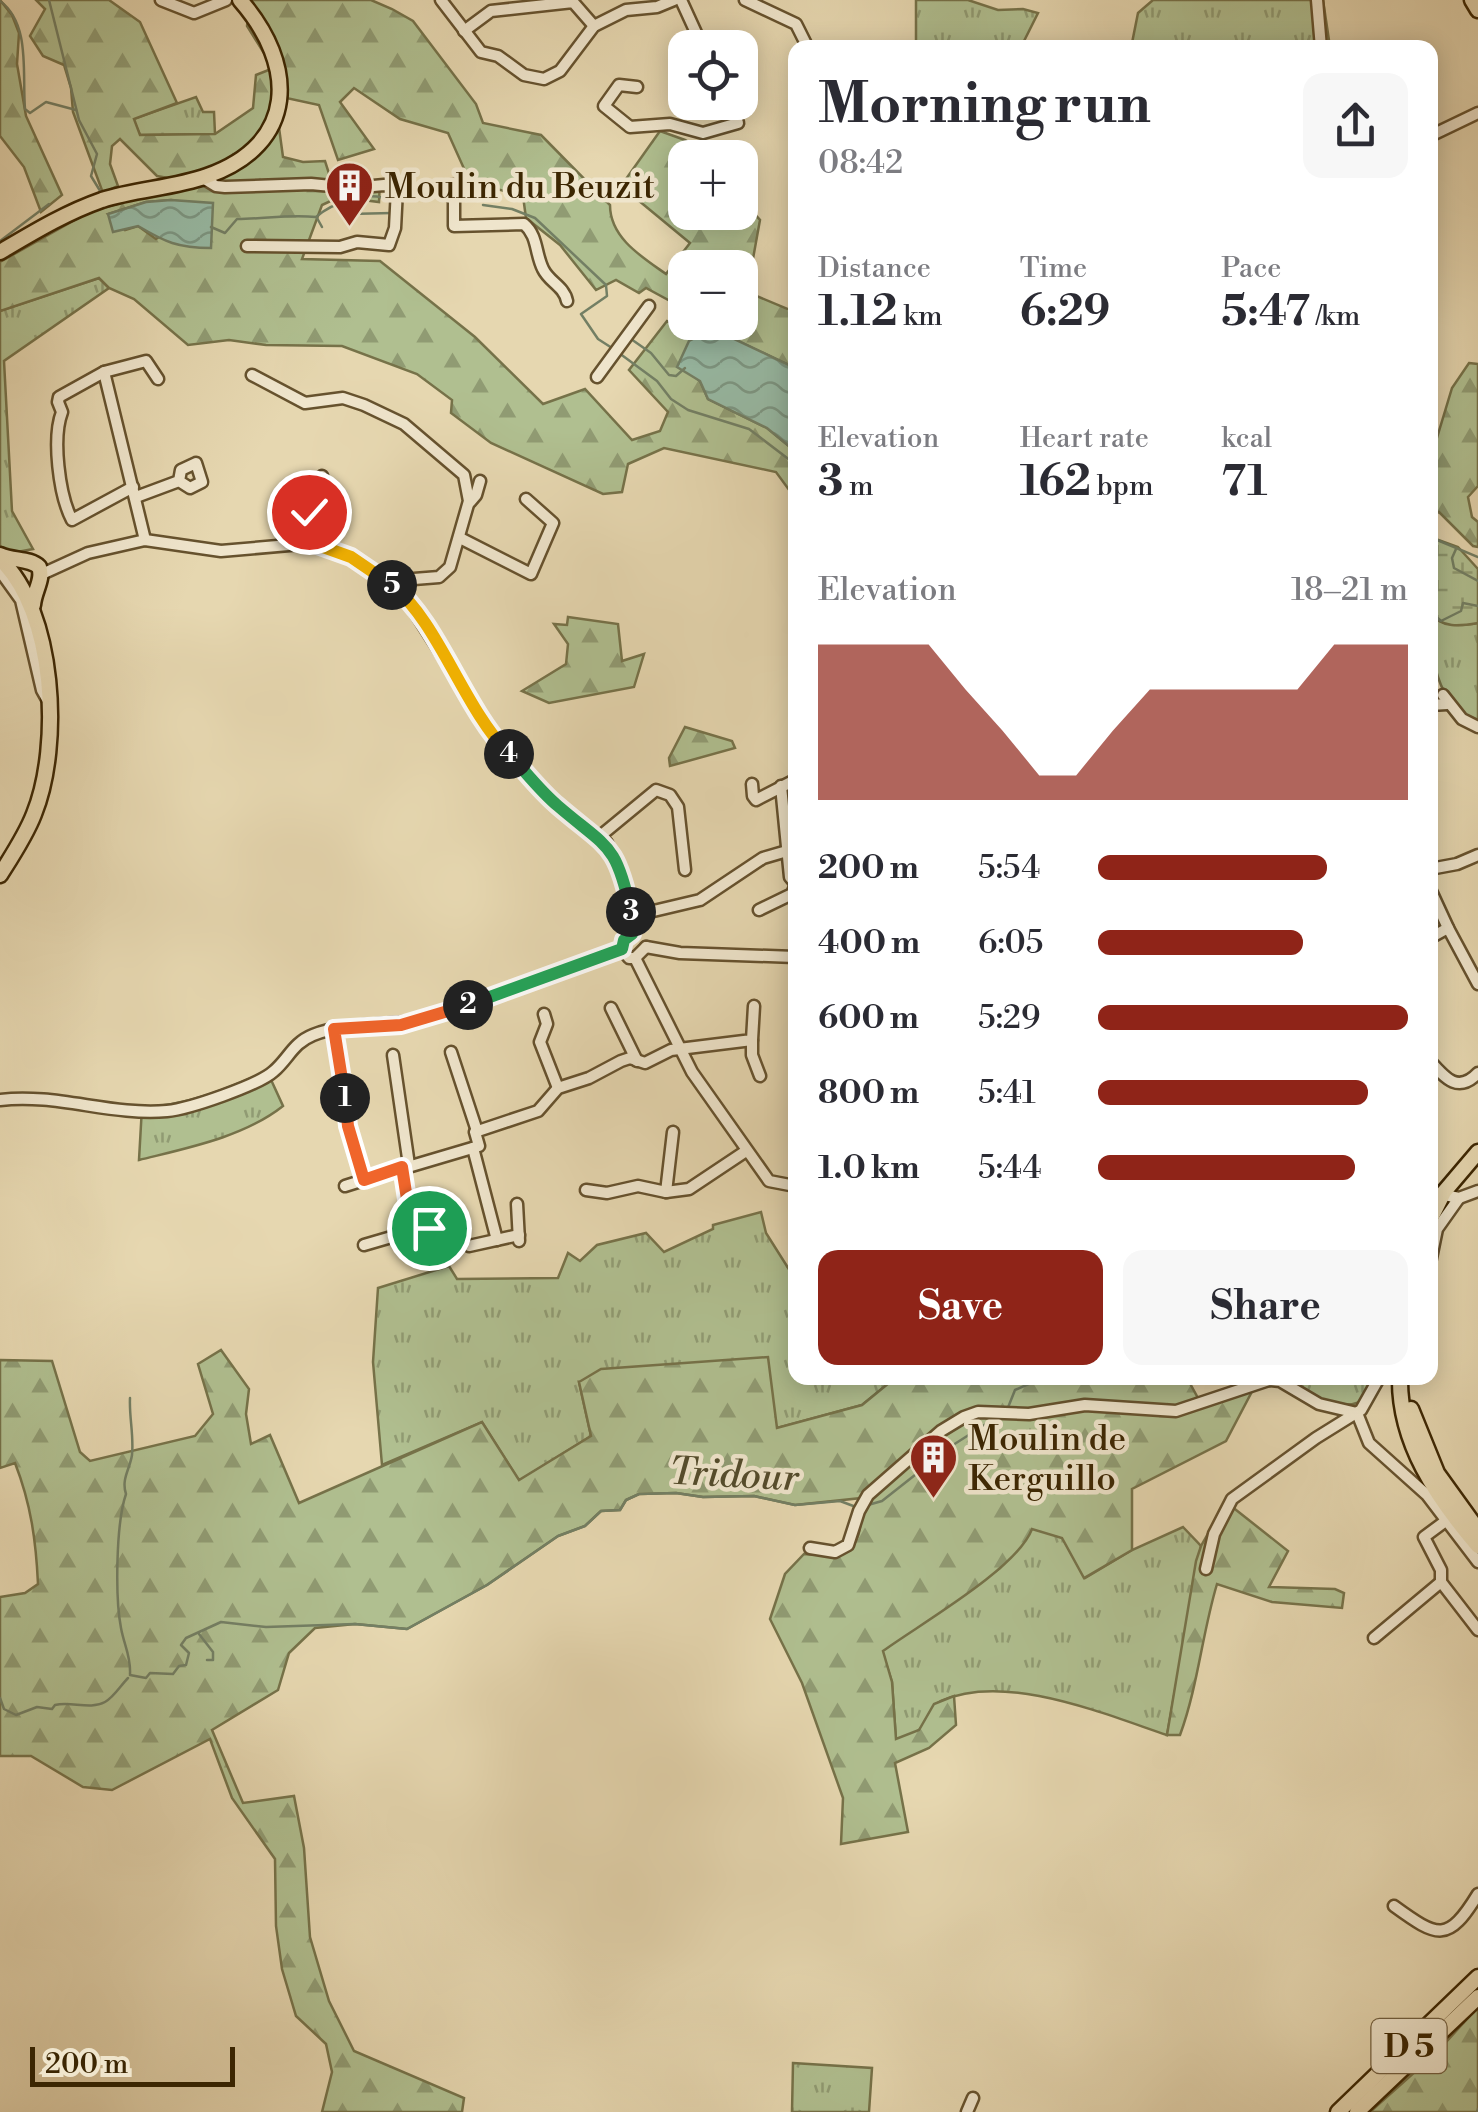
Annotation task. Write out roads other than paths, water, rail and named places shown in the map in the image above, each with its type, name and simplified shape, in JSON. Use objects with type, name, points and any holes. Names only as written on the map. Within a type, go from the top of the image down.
[{"type":"main road","points":[[0,252],[61,216],[104,200],[204,178],[249,153],[274,124],[282,91],[274,52],[263,29],[240,0]]},
{"type":"main road","points":[[1472,0],[1478,10]]},
{"type":"main road","points":[[0,557],[25,573],[48,700],[48,768],[34,814],[0,875]]},
{"type":"main road","points":[[1438,1191],[1478,1152]]},
{"type":"main road","points":[[1402,1385],[1403,1413],[1416,1457],[1478,1546]]},
{"type":"main road","points":[[1404,1385],[1429,1458],[1478,1530]]},
{"type":"main road","name":"D 5","points":[[1338,2112],[1478,1977]]},
{"type":"main road","name":"D 5","points":[[1357,2112],[1478,1997]]},
{"type":"street","points":[[160,0],[194,13],[226,0]]},
{"type":"street","points":[[441,0],[481,52],[498,56],[524,76],[544,79],[560,71],[594,26],[642,4],[657,7],[678,0],[694,30]]},
{"type":"street","points":[[745,0],[796,24],[804,40]]},
{"type":"street","points":[[1316,0],[1320,40]]},
{"type":"street","points":[[464,31],[491,11],[573,2],[594,26]]},
{"type":"street","points":[[636,86],[619,85],[604,106],[630,127],[670,124],[703,133],[738,124],[736,120]]},
{"type":"street","points":[[1438,132],[1478,113]]},
{"type":"street","points":[[204,178],[225,187],[311,184],[397,204]]},
{"type":"street","points":[[247,246],[340,248],[358,242],[390,244],[397,204],[416,190],[454,185],[454,226],[524,224],[534,237],[545,274],[565,293],[567,301]]},
{"type":"street","points":[[598,377],[649,306]]},
{"type":"street","points":[[158,379],[146,361],[104,372],[59,397],[62,412],[57,446],[65,506],[72,520],[134,492],[179,481]]},
{"type":"street","points":[[104,372],[145,540]]},
{"type":"street","points":[[252,376],[306,403],[343,398],[404,424],[464,475],[469,502],[460,538],[444,574],[414,579],[400,592]]},
{"type":"street","points":[[312,543],[309,512],[322,476]]},
{"type":"street","points":[[469,502],[476,495],[480,480]]},
{"type":"street","points":[[460,538],[531,574],[553,524],[526,499]]},
{"type":"street","points":[[48,700],[42,690],[21,600],[25,573],[113,545],[145,540],[221,551],[312,543],[351,557],[400,592],[499,744],[559,807],[599,837],[617,862],[632,934]]},
{"type":"street","points":[[1438,702],[1445,699],[1462,718],[1478,727]]},
{"type":"street","points":[[752,784],[756,800],[788,783]]},
{"type":"street","points":[[780,786],[788,860]]},
{"type":"street","points":[[599,837],[656,790],[670,795],[678,808],[685,870]]},
{"type":"street","points":[[645,913],[700,900],[762,858],[787,851]]},
{"type":"street","points":[[1438,868],[1478,855]]},
{"type":"street","points":[[759,910],[788,896]]},
{"type":"street","points":[[1438,906],[1478,984]]},
{"type":"street","points":[[1438,934],[1448,928]]},
{"type":"street","points":[[632,934],[640,936],[646,947]]},
{"type":"street","points":[[632,934],[624,940],[624,954],[635,958],[680,1050],[770,1181],[788,1185]]},
{"type":"street","points":[[646,947],[680,953],[788,958]]},
{"type":"street","points":[[635,958],[646,947]]},
{"type":"street","points":[[0,1100],[30,1098],[104,1108],[167,1110],[240,1088],[274,1072],[300,1041],[334,1029],[401,1025],[433,1017],[622,949]]},
{"type":"street","points":[[754,1006],[752,1055],[760,1076]]},
{"type":"street","points":[[611,1008],[637,1061]]},
{"type":"street","points":[[544,1014],[547,1024],[540,1042],[558,1088]]},
{"type":"street","points":[[334,1029],[348,1126],[364,1180]]},
{"type":"street","points":[[477,1131],[538,1110],[558,1088],[589,1078],[621,1060],[645,1064],[671,1050],[752,1040]]},
{"type":"street","points":[[345,1186],[479,1146],[451,1052]]},
{"type":"street","points":[[392,1054],[412,1231]]},
{"type":"street","points":[[1438,1070],[1447,1080],[1458,1084],[1478,1073]]},
{"type":"street","points":[[666,1192],[672,1132]]},
{"type":"street","points":[[473,1148],[497,1240]]},
{"type":"street","points":[[586,1190],[606,1193],[638,1186],[666,1192],[689,1189],[746,1151]]},
{"type":"street","points":[[1438,1227],[1459,1198],[1478,1190]]},
{"type":"street","points":[[1438,1192],[1459,1198]]},
{"type":"street","points":[[469,1246],[519,1238],[517,1204]]},
{"type":"street","points":[[494,1226],[520,1221]]},
{"type":"street","points":[[364,1245],[429,1228]]},
{"type":"street","points":[[810,1548],[835,1552],[848,1545],[868,1494],[941,1431],[978,1412],[1029,1414],[1106,1404],[1176,1410],[1251,1385]]},
{"type":"street","points":[[1287,1385],[1319,1404],[1357,1413]]},
{"type":"street","points":[[1206,1569],[1214,1534],[1232,1499],[1357,1413],[1375,1385]]},
{"type":"street","points":[[1357,1413],[1369,1442],[1420,1488],[1478,1562]]},
{"type":"street","points":[[1416,1551],[1424,1538],[1447,1520]]},
{"type":"street","points":[[1424,1538],[1441,1570],[1441,1582],[1478,1630]]},
{"type":"street","points":[[1374,1638],[1441,1582]]},
{"type":"street","points":[[1394,1906],[1421,1926],[1450,1930],[1458,1926],[1478,1894]]},
{"type":"street","points":[[967,2112],[972,2098]]},
{"type":"water","points":[[146,202],[213,203],[211,248],[172,243],[138,226],[113,232],[108,214]]},
{"type":"water","points":[[691,340],[736,340],[788,365],[788,445],[767,428],[708,399],[700,381],[677,367]]},
{"type":"waterway","points":[[49,0],[79,120],[97,154],[91,176],[102,194]]},
{"type":"waterway","points":[[0,1],[10,11],[21,36],[25,109],[30,113],[46,102],[76,110]]},
{"type":"waterway","points":[[211,227],[225,233],[237,219],[316,217],[352,199],[373,196],[390,201]]},
{"type":"waterway","points":[[0,241],[49,204]]},
{"type":"waterway","points":[[483,205],[512,209],[535,218],[606,285],[607,296],[581,314],[598,339],[612,348]]},
{"type":"waterway","points":[[349,214],[392,213]]},
{"type":"waterway","points":[[317,218],[322,227]]},
{"type":"waterway","points":[[631,339],[651,353],[669,375],[676,376],[685,368]]},
{"type":"waterway","points":[[619,353],[688,410],[749,429],[788,459]]},
{"type":"waterway","points":[[1438,540],[1478,557]]},
{"type":"waterway","points":[[1456,549],[1452,558],[1454,568],[1478,581]]},
{"type":"waterway","points":[[1438,618],[1441,621],[1461,611],[1463,603],[1478,606]]},
{"type":"waterway","name":"Tridour","points":[[1007,1410],[1015,1390],[1026,1385]]},
{"type":"waterway","points":[[130,1398],[132,1455],[120,1523],[117,1580],[130,1674]]},
{"type":"waterway","name":"Tridour","points":[[868,1505],[882,1501],[953,1445],[997,1417]]},
{"type":"waterway","name":"Tridour","points":[[130,1675],[146,1678],[150,1673],[173,1674],[179,1666],[186,1665],[189,1653],[181,1645],[186,1638],[221,1622],[266,1627],[355,1624],[407,1629],[487,1585],[558,1536],[585,1526],[601,1511],[620,1510],[626,1500],[639,1494],[754,1496],[795,1505],[840,1501],[856,1507]]},
{"type":"waterway","points":[[199,1634],[213,1652],[213,1660],[207,1660]]},
{"type":"waterway","name":"Tridour","points":[[0,1698],[4,1709],[16,1715],[37,1707],[93,1705],[108,1700],[128,1678]]},
{"type":"place","name":"Moulin du Beuzit","points":[[350,228]]},
{"type":"place","name":"Moulin de Kerguillo","points":[[933,1500]]}]
